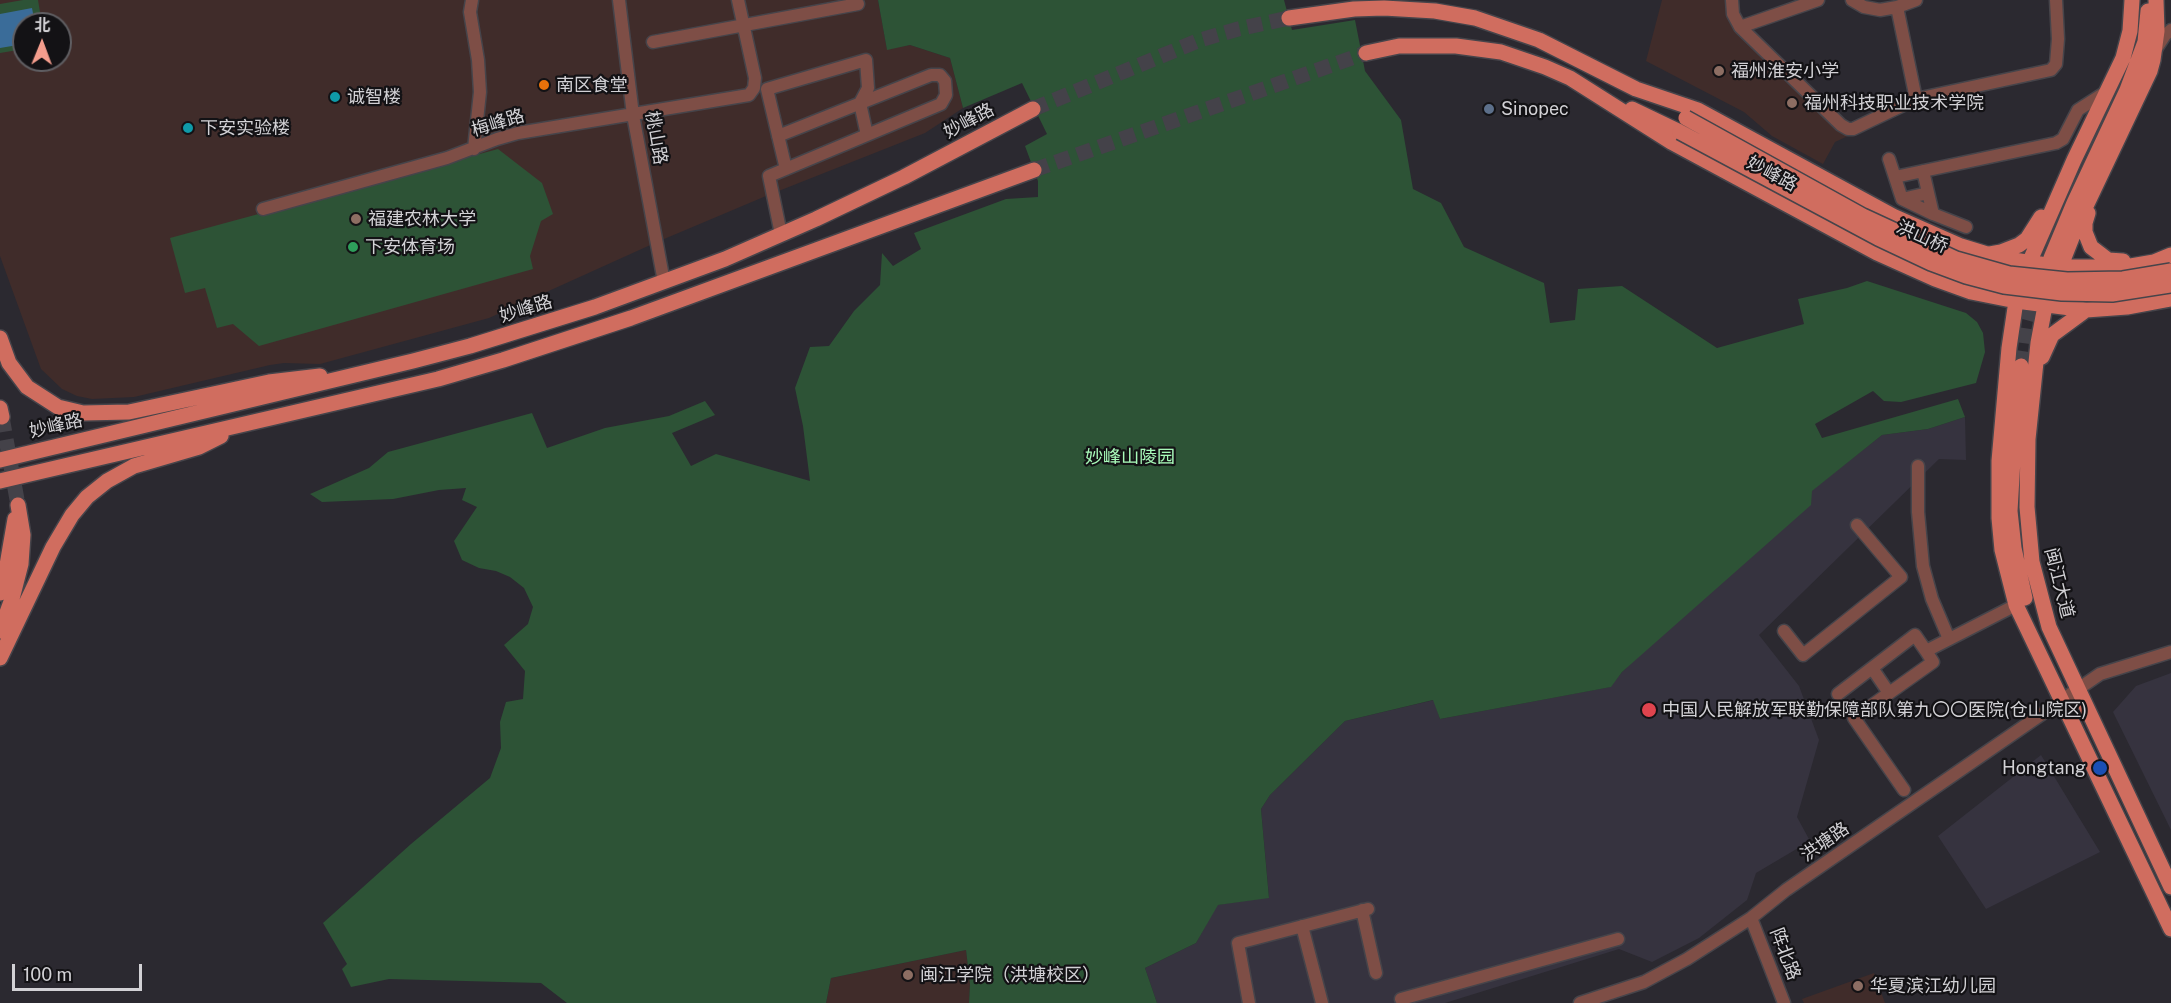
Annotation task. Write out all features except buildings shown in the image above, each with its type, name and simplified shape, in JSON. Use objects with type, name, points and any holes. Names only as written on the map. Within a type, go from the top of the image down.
[{"type":"main road","points":[[2132,0],[2128,42],[2118,70],[2074,160],[2029,263],[2016,301],[2009,348],[1999,461],[1999,518],[2002,550],[2016,605],[2171,929]]},
{"type":"main road","points":[[2052,260],[2129,74],[2139,40],[2142,0]]},
{"type":"main road","points":[[2052,260],[2074,203],[2127,90],[2145,42],[2149,0]]},
{"type":"main road","points":[[2052,260],[2099,181],[2150,71],[2157,31],[2156,0]]},
{"type":"main road","name":"妙峰路","points":[[1289,18],[1346,10],[1416,9],[1456,14],[1497,24],[1539,40],[1636,89],[1698,110],[1893,216],[1944,240],[1986,254],[2029,263],[2052,260],[2125,267],[2154,262],[2171,255]]},
{"type":"main road","name":"妙峰路","points":[[1366,52],[1414,45],[1445,45],[1513,55],[1570,78],[1658,134],[1878,253],[1913,270],[1982,295],[2045,306],[2086,310],[2127,307],[2171,300]]},
{"type":"main road","points":[[1570,78],[1683,125],[1956,260],[2009,274],[2067,280],[2123,279],[2171,271]]},
{"type":"main road","points":[[1636,89],[1683,125]]},
{"type":"main road","name":"妙峰路","points":[[0,460],[358,375],[507,335],[595,307],[725,259],[782,234],[904,177],[1033,109]]},
{"type":"main road","name":"洪山桥","points":[[1683,125],[1878,238],[1931,263],[1966,276],[2004,286],[2062,293],[2125,293],[2171,285]]},
{"type":"main road","points":[[1986,254],[2011,249],[2027,239],[2074,160]]},
{"type":"main road","points":[[0,481],[438,379],[531,352],[632,318],[1034,170]]},
{"type":"main road","points":[[2099,181],[2085,223],[2087,240],[2096,252],[2114,261],[2171,255]]},
{"type":"main road","name":"闽江大道","points":[[2052,260],[2038,343],[2028,439],[2027,522],[2034,571],[2049,627],[2171,887]]},
{"type":"main road","points":[[2033,395],[2048,342],[2056,330],[2086,310]]},
{"type":"main road","points":[[1,343],[14,372],[27,387],[58,407],[90,414],[129,412],[269,382],[358,375]]},
{"type":"main road","points":[[2042,659],[2020,583],[2011,523],[2012,467],[2024,366],[2016,524],[2026,581],[2049,627]]},
{"type":"main road","points":[[0,658],[53,547],[72,514],[87,498],[107,481],[134,466],[199,447],[236,427]]},
{"type":"main road","points":[[0,593],[8,565],[18,505],[22,535],[21,564],[12,599],[0,631]]},
{"type":"street","points":[[472,0],[470,12],[478,60],[480,92],[474,149]]},
{"type":"street","name":"桃山路","points":[[619,0],[633,115],[664,282]]},
{"type":"street","points":[[738,0],[744,25]]},
{"type":"street","points":[[1732,0],[1733,14],[1740,27],[1848,129],[1857,129],[1916,99],[2054,68],[2058,39],[2056,0]]},
{"type":"street","points":[[1740,27],[1818,0]]},
{"type":"street","points":[[1851,0],[1856,4],[1880,10],[1916,0]]},
{"type":"street","points":[[653,42],[858,4]]},
{"type":"street","points":[[1897,7],[1916,99]]},
{"type":"street","name":"梅峰路","points":[[263,209],[447,158],[518,133],[749,95],[754,88],[755,78],[744,25]]},
{"type":"street","points":[[2155,50],[2171,30]]},
{"type":"street","points":[[786,169],[767,89],[866,60],[868,88],[860,103],[867,135]]},
{"type":"street","points":[[778,136],[936,74],[943,77],[947,89],[945,100],[941,104],[769,176],[782,234]]},
{"type":"street","points":[[1895,177],[2056,143],[2062,139],[2078,110],[2106,92]]},
{"type":"street","points":[[1889,159],[1902,199],[1966,227]]},
{"type":"street","points":[[1923,171],[1933,214]]},
{"type":"street","points":[[1902,199],[1928,193]]},
{"type":"street","points":[[1918,466],[1918,512],[1923,566],[1935,607],[1949,639]]},
{"type":"street","points":[[1784,632],[1803,655],[1901,577],[1857,525]]},
{"type":"street","points":[[1926,651],[2016,605]]},
{"type":"street","points":[[1838,694],[1915,635],[1933,662],[1854,718],[1904,790]]},
{"type":"street","name":"洪塘路","points":[[1580,1003],[1656,976],[1687,959],[1751,918],[1786,890],[2100,674],[2171,652]]},
{"type":"street","points":[[1872,669],[1889,693]]},
{"type":"street","points":[[1249,1003],[1238,943],[1365,909],[1376,973]]},
{"type":"street","name":"阵北路","points":[[1751,918],[1784,1003]]},
{"type":"street","points":[[1302,926],[1322,1003]]},
{"type":"street","points":[[1401,999],[1618,939]]},
{"type":"shaded area","name":"福建农林大学","points":[[0,0],[878,0],[887,49],[910,45],[950,58],[963,108],[925,133],[657,242],[489,318],[320,364],[270,365],[134,397],[92,399],[77,396],[62,389],[41,369],[0,256]]},
{"type":"shaded area","name":"福州淮安小学","points":[[1662,0],[1728,0],[1730,23],[1784,80],[1848,136],[1835,142],[1823,164],[1772,136],[1744,112],[1646,61]]},
{"type":"shaded area","name":"中国人民解放军联勤保障部队第九〇〇医院(仓山院区)","points":[[1965,417],[1966,460],[1939,459],[1759,635],[1799,686],[1819,740],[1797,817],[1810,841],[1756,873],[1747,900],[1699,938],[1652,962],[1619,949],[1445,1003],[1157,1003],[1145,968],[1196,943],[1217,905],[1269,897],[1261,809],[1270,795],[1345,721],[1434,700],[1440,719],[1610,687],[1622,672],[1811,491],[1882,435],[1928,429]]},
{"type":"shaded area","points":[[2171,673],[2171,830],[2113,712],[2136,686]]},
{"type":"shaded area","points":[[2041,755],[2100,852],[1986,909],[1938,836]]},
{"type":"shaded area","name":"闽江学院（洪塘校区）","points":[[966,950],[970,984],[969,1003],[826,1003],[831,978]]},
{"type":"shaded area","name":"华夏滨江幼儿园","points":[[1874,973],[1885,1003],[1804,1003],[1802,999]]},
{"type":"green space","points":[[38,0],[40,12],[12,12],[12,51],[0,53],[0,4]]},
{"type":"green space","name":"妙峰山陵园","points":[[878,0],[1284,0],[1292,30],[1355,20],[1365,71],[1401,120],[1413,189],[1441,203],[1464,247],[1544,283],[1550,323],[1575,320],[1578,289],[1622,286],[1717,348],[1804,324],[1798,299],[1867,281],[1966,313],[1977,322],[1983,333],[1985,352],[1976,383],[1901,402],[1884,401],[1873,391],[1815,424],[1822,438],[1958,399],[1965,417],[1928,429],[1882,435],[1812,491],[1811,505],[1622,672],[1611,687],[1440,719],[1433,700],[1345,721],[1270,795],[1261,809],[1269,898],[1218,905],[1196,943],[1145,968],[1157,1003],[969,1003],[970,984],[966,950],[831,978],[826,1003],[567,1003],[541,983],[389,979],[351,987],[342,969],[347,964],[323,923],[411,844],[490,778],[501,748],[500,722],[506,702],[523,699],[525,671],[504,645],[528,624],[533,607],[524,588],[510,577],[496,571],[479,568],[462,560],[454,541],[477,507],[462,500],[466,488],[439,490],[393,499],[322,502],[310,494],[369,468],[388,452],[532,413],[547,448],[605,428],[669,416],[705,401],[715,415],[672,433],[691,466],[716,454],[810,481],[803,426],[795,388],[810,347],[829,346],[854,311],[880,285],[882,253],[893,266],[921,249],[914,233],[1006,199],[1038,197],[1038,181],[1025,146],[1047,134],[1022,83],[963,108],[950,58],[910,45],[887,50]]},
{"type":"green space","name":"下安体育场","points":[[498,149],[542,183],[553,214],[541,221],[530,256],[533,269],[259,346],[233,324],[217,328],[205,288],[185,293],[170,238]]},
{"type":"water","points":[[32,8],[33,12],[12,12],[12,46],[0,48],[0,14]]},
{"type":"tunnel","points":[[1033,109],[1200,40],[1289,18]]},
{"type":"tunnel","points":[[1034,170],[1366,53]]},
{"type":"tunnel","points":[[2021,366],[2027,324],[2036,291]]},
{"type":"tunnel","points":[[2,417],[18,505]]},
{"type":"place","name":"福州淮安小学","points":[[1719,71]]},
{"type":"place","name":"南区食堂","points":[[544,85]]},
{"type":"place","name":"诚智楼","points":[[335,97]]},
{"type":"place","name":"福州科技职业技术学院","points":[[1792,103]]},
{"type":"place","name":"Sinopec","points":[[1489,109]]},
{"type":"place","name":"下安实验楼","points":[[188,128]]},
{"type":"place","name":"福建农林大学","points":[[356,219]]},
{"type":"place","name":"下安体育场","points":[[353,247]]},
{"type":"place","name":"中国人民解放军联勤保障部队第九〇〇医院(仓山院区)","points":[[1649,710]]},
{"type":"place","name":"Hongtang","points":[[2100,768]]},
{"type":"place","name":"闽江学院（洪塘校区）","points":[[908,975]]},
{"type":"place","name":"华夏滨江幼儿园","points":[[1858,986]]}]
